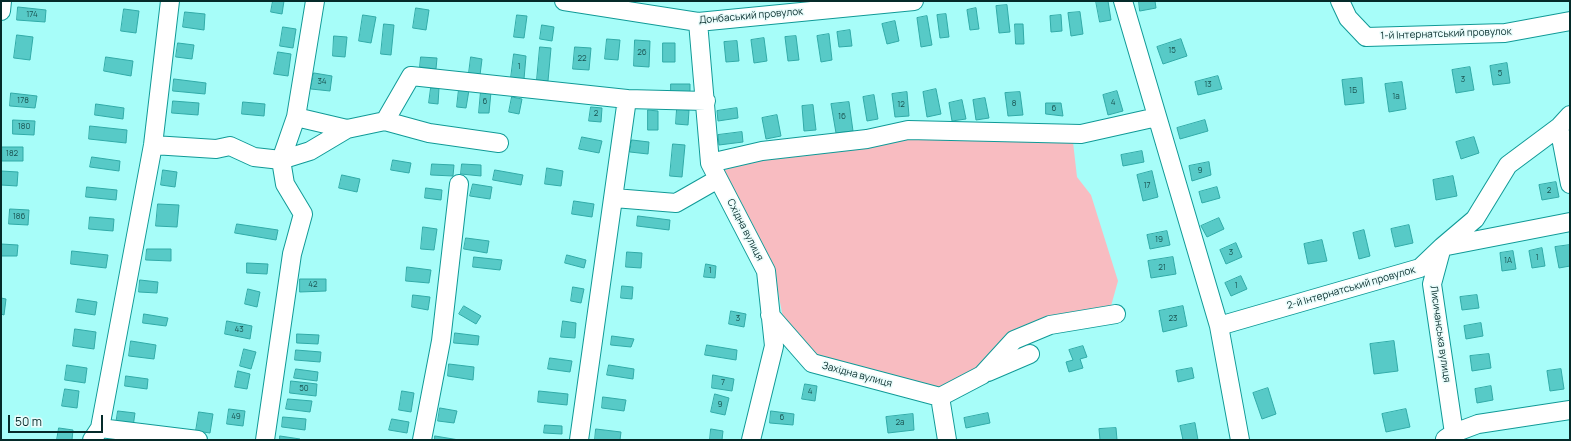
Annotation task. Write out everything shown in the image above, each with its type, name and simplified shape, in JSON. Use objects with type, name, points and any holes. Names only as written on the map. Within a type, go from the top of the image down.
[{"type":"street","points":[[1,11],[2,1]]},
{"type":"street","points":[[170,1],[153,145],[96,434],[198,440]]},
{"type":"street","points":[[265,440],[292,254],[303,214],[285,184],[281,160],[296,117],[315,1]]},
{"type":"street","name":"Донбаський провулок","points":[[564,1],[698,22],[914,1]]},
{"type":"street","points":[[1123,1],[1219,326],[1240,440]]},
{"type":"street","name":"1-й Інтернатський провулок","points":[[1340,1],[1348,18],[1366,37],[1505,33],[1570,21]]},
{"type":"street","name":"Східна вулиця","points":[[698,22],[714,171],[766,271],[774,346],[751,440]]},
{"type":"street","points":[[385,121],[412,76],[627,99],[706,101]]},
{"type":"street","points":[[579,440],[627,99]]},
{"type":"street","points":[[296,117],[347,130]]},
{"type":"street","points":[[614,198],[676,203],[714,171],[762,151],[867,139],[908,130],[1081,134],[1157,117]]},
{"type":"street","points":[[153,145],[216,149],[230,146],[254,158],[281,160],[310,151],[347,130],[385,121],[430,133],[499,143]]},
{"type":"street","points":[[1565,121],[1570,184]]},
{"type":"street","points":[[1442,246],[1475,219],[1508,165],[1565,121]]},
{"type":"street","points":[[422,440],[440,341],[459,184]]},
{"type":"street","points":[[1442,246],[1570,222]]},
{"type":"street","name":"2-й Інтернатський провулок","points":[[1219,326],[1420,268],[1442,246]]},
{"type":"street","name":"Лисичанська вулиця","points":[[1442,246],[1432,284],[1451,438]]},
{"type":"street","points":[[982,375],[1014,340],[1050,325],[1116,314]]},
{"type":"street","name":"Західна вулиця","points":[[770,315],[812,363],[940,397]]},
{"type":"street","points":[[947,440],[940,397],[982,375],[1030,354]]},
{"type":"street","points":[[1451,438],[1478,424],[1570,410]]},
{"type":"shaded area","points":[[910,134],[1073,142],[1077,177],[1091,195],[1118,281],[1111,306],[1046,319],[973,372],[940,387],[846,371],[807,349],[783,318],[773,265],[723,171],[760,156]]},
{"type":"building","points":[[273,1],[284,1],[282,14],[271,12]]},
{"type":"building","points":[[1096,1],[1108,1],[1111,20],[1100,22]]},
{"type":"building","points":[[1139,1],[1155,1],[1156,8],[1140,11]]},
{"type":"building","points":[[1007,5],[1010,32],[999,33],[996,6]]},
{"type":"building","points":[[18,7],[46,10],[45,22],[17,20]]},
{"type":"building","points":[[416,8],[429,10],[426,30],[413,28]]},
{"type":"building","points":[[976,8],[979,29],[970,30],[967,10]]},
{"type":"building","points":[[124,9],[139,11],[136,33],[121,31]]},
{"type":"building","points":[[185,12],[205,14],[204,30],[183,27]]},
{"type":"building","points":[[1080,12],[1083,34],[1071,36],[1068,13]]},
{"type":"building","points":[[946,14],[949,37],[940,38],[937,15]]},
{"type":"building","points":[[363,15],[376,17],[371,43],[359,41]]},
{"type":"building","points":[[517,15],[527,16],[524,38],[514,37]]},
{"type":"building","points":[[1061,15],[1062,31],[1051,32],[1050,16]]},
{"type":"building","points":[[927,16],[932,45],[921,47],[917,18]]},
{"type":"building","points":[[895,21],[899,41],[887,44],[882,24]]},
{"type":"building","points":[[384,24],[394,25],[391,55],[381,54]]},
{"type":"building","points":[[1015,24],[1023,24],[1024,44],[1016,44]]},
{"type":"building","points":[[542,25],[554,27],[552,41],[540,39]]},
{"type":"building","points":[[283,27],[296,29],[293,48],[280,46]]},
{"type":"building","points":[[850,30],[852,46],[839,47],[837,32]]},
{"type":"building","points":[[829,34],[832,60],[821,62],[817,36]]},
{"type":"building","points":[[17,35],[33,37],[30,60],[14,58]]},
{"type":"building","points":[[334,36],[347,37],[345,57],[333,56]]},
{"type":"building","points":[[796,36],[799,60],[788,61],[785,37]]},
{"type":"building","points":[[764,38],[767,61],[754,63],[751,40]]},
{"type":"building","points":[[607,39],[620,40],[618,60],[605,59]]},
{"type":"building","points":[[1181,39],[1187,56],[1163,64],[1157,47]]},
{"type":"building","points":[[635,40],[650,41],[649,67],[634,66]]},
{"type":"building","points":[[737,41],[739,61],[726,62],[724,42]]},
{"type":"building","points":[[178,43],[194,45],[192,59],[176,57]]},
{"type":"building","points":[[663,43],[675,43],[675,62],[663,62]]},
{"type":"building","points":[[540,47],[551,48],[548,81],[537,80]]},
{"type":"building","points":[[575,47],[591,48],[589,70],[573,69]]},
{"type":"building","points":[[278,52],[291,54],[288,76],[274,74]]},
{"type":"building","points":[[514,54],[526,56],[524,79],[511,78]]},
{"type":"building","points":[[106,57],[133,61],[131,76],[104,71]]},
{"type":"building","points":[[421,57],[437,58],[436,69],[420,67]]},
{"type":"building","points":[[471,57],[482,59],[480,75],[469,73]]},
{"type":"building","points":[[1507,63],[1510,83],[1493,85],[1490,66]]},
{"type":"building","points":[[1470,67],[1474,90],[1456,93],[1452,70]]},
{"type":"building","points":[[314,73],[332,76],[330,91],[311,89]]},
{"type":"building","points":[[1218,76],[1222,89],[1198,95],[1195,82]]},
{"type":"building","points":[[1362,78],[1364,103],[1345,105],[1342,80]]},
{"type":"building","points":[[174,79],[206,83],[205,94],[173,91]]},
{"type":"building","points":[[1402,82],[1406,109],[1389,112],[1385,84]]},
{"type":"building","points":[[671,84],[690,84],[690,95],[671,95]]},
{"type":"building","points":[[431,88],[439,88],[438,104],[429,103]]},
{"type":"building","points":[[459,89],[469,90],[466,108],[457,107]]},
{"type":"building","points":[[936,89],[941,114],[927,117],[923,92]]},
{"type":"building","points":[[481,91],[491,92],[489,113],[479,113]]},
{"type":"building","points":[[1117,91],[1123,111],[1108,115],[1103,95]]},
{"type":"building","points":[[907,92],[909,116],[895,117],[892,94]]},
{"type":"building","points":[[1020,92],[1023,115],[1008,116],[1005,93]]},
{"type":"building","points":[[11,93],[37,96],[35,108],[10,106]]},
{"type":"building","points":[[874,95],[878,119],[867,121],[863,97]]},
{"type":"building","points":[[512,97],[522,99],[519,114],[509,112]]},
{"type":"building","points":[[985,98],[989,118],[976,120],[973,100]]},
{"type":"building","points":[[962,100],[966,119],[952,121],[949,103]]},
{"type":"building","points":[[173,101],[199,103],[198,115],[172,113]]},
{"type":"building","points":[[243,102],[265,104],[264,116],[242,114]]},
{"type":"building","points":[[849,102],[853,131],[836,133],[831,104]]},
{"type":"building","points":[[1046,103],[1061,103],[1063,116],[1046,114]]},
{"type":"building","points":[[96,104],[124,108],[123,119],[95,115]]},
{"type":"building","points":[[813,105],[816,130],[804,131],[802,106]]},
{"type":"building","points":[[591,107],[602,108],[601,122],[589,121]]},
{"type":"building","points":[[737,108],[738,118],[718,121],[717,111]]},
{"type":"building","points":[[677,109],[689,110],[688,125],[676,124]]},
{"type":"building","points":[[648,110],[658,111],[658,130],[648,130]]},
{"type":"building","points":[[777,115],[781,136],[766,139],[762,118]]},
{"type":"building","points":[[13,120],[35,121],[34,135],[13,134]]},
{"type":"building","points":[[1205,120],[1208,131],[1180,139],[1177,128]]},
{"type":"building","points":[[90,126],[127,130],[126,143],[89,139]]},
{"type":"building","points":[[742,132],[743,142],[719,145],[718,135]]},
{"type":"building","points":[[582,137],[602,141],[599,153],[579,149]]},
{"type":"building","points":[[1474,137],[1479,153],[1461,159],[1456,142]]},
{"type":"building","points":[[632,140],[649,142],[648,154],[630,152]]},
{"type":"building","points":[[673,144],[685,145],[682,177],[670,176]]},
{"type":"building","points":[[2,147],[23,147],[23,161],[2,161]]},
{"type":"building","points":[[1142,151],[1144,162],[1123,166],[1121,155]]},
{"type":"building","points":[[92,157],[120,161],[119,171],[90,167]]},
{"type":"building","points":[[393,160],[411,163],[409,173],[391,170]]},
{"type":"building","points":[[1209,162],[1211,175],[1192,181],[1189,166]]},
{"type":"building","points":[[432,164],[454,165],[453,176],[431,175]]},
{"type":"building","points":[[462,164],[481,165],[481,176],[461,174]]},
{"type":"building","points":[[547,168],[563,171],[561,186],[545,184]]},
{"type":"building","points":[[163,170],[177,172],[175,187],[161,185]]},
{"type":"building","points":[[495,170],[523,175],[521,185],[493,180]]},
{"type":"building","points":[[1,171],[18,172],[17,186],[1,185]]},
{"type":"building","points":[[1152,171],[1158,197],[1143,201],[1137,175]]},
{"type":"building","points":[[342,175],[360,179],[357,192],[339,188]]},
{"type":"building","points":[[1453,176],[1457,196],[1436,200],[1433,180]]},
{"type":"building","points":[[1556,182],[1559,197],[1542,200],[1539,185]]},
{"type":"building","points":[[473,184],[492,187],[490,199],[470,196]]},
{"type":"building","points":[[87,187],[117,190],[116,200],[86,197]]},
{"type":"building","points":[[1217,187],[1220,198],[1202,203],[1199,192]]},
{"type":"building","points":[[426,188],[442,190],[441,200],[425,198]]},
{"type":"building","points":[[574,201],[594,204],[592,217],[572,214]]},
{"type":"building","points":[[158,204],[179,205],[177,227],[156,226]]},
{"type":"building","points":[[10,209],[29,210],[28,225],[9,224]]},
{"type":"building","points":[[638,216],[670,220],[669,230],[637,226]]},
{"type":"building","points":[[90,217],[114,219],[113,231],[89,229]]},
{"type":"building","points":[[1219,218],[1224,229],[1207,237],[1201,226]]},
{"type":"building","points":[[237,224],[278,230],[276,240],[235,233]]},
{"type":"building","points":[[1409,225],[1413,243],[1395,247],[1391,229]]},
{"type":"building","points":[[423,227],[437,229],[434,250],[421,249]]},
{"type":"building","points":[[1364,230],[1370,256],[1359,259],[1353,233]]},
{"type":"building","points":[[1167,231],[1170,245],[1150,249],[1147,235]]},
{"type":"building","points":[[466,238],[489,241],[487,253],[464,249]]},
{"type":"building","points":[[1322,240],[1327,261],[1308,264],[1304,244]]},
{"type":"building","points":[[1236,243],[1242,257],[1226,264],[1220,250]]},
{"type":"building","points":[[1,244],[18,245],[17,256],[1,256]]},
{"type":"building","points":[[1570,245],[1570,266],[1559,268],[1555,247]]},
{"type":"building","points":[[1542,248],[1545,266],[1532,268],[1529,251]]},
{"type":"building","points":[[147,249],[171,249],[171,261],[146,260]]},
{"type":"building","points":[[72,251],[108,255],[106,268],[71,264]]},
{"type":"building","points":[[1513,251],[1516,269],[1502,271],[1500,253]]},
{"type":"building","points":[[627,252],[642,253],[641,268],[626,267]]},
{"type":"building","points":[[567,255],[586,260],[584,268],[565,263]]},
{"type":"building","points":[[474,257],[502,260],[500,270],[473,267]]},
{"type":"building","points":[[1173,257],[1176,274],[1151,278],[1148,261]]},
{"type":"building","points":[[247,263],[268,264],[267,274],[247,273]]},
{"type":"building","points":[[706,264],[716,266],[715,278],[704,277]]},
{"type":"building","points":[[407,267],[431,270],[429,283],[406,281]]},
{"type":"building","points":[[1241,276],[1247,289],[1231,296],[1225,283]]},
{"type":"building","points":[[300,279],[326,279],[326,291],[300,292]]},
{"type":"building","points":[[140,280],[158,282],[157,293],[139,292]]},
{"type":"building","points":[[622,286],[633,287],[632,299],[621,298]]},
{"type":"building","points":[[573,287],[584,289],[581,303],[571,301]]},
{"type":"building","points":[[248,289],[260,292],[257,307],[245,304]]},
{"type":"building","points":[[413,295],[430,297],[428,310],[412,307]]},
{"type":"building","points":[[1477,295],[1479,308],[1462,310],[1460,297]]},
{"type":"building","points":[[1,298],[6,299],[4,315],[1,314]]},
{"type":"building","points":[[78,299],[97,302],[95,315],[76,312]]},
{"type":"building","points":[[464,306],[481,316],[476,324],[459,314]]},
{"type":"building","points":[[1183,306],[1187,326],[1163,332],[1159,311]]},
{"type":"building","points":[[731,311],[746,314],[744,327],[729,324]]},
{"type":"building","points":[[144,314],[168,318],[166,326],[143,323]]},
{"type":"building","points":[[227,321],[252,326],[250,339],[225,334]]},
{"type":"building","points":[[563,321],[576,323],[575,338],[561,337]]},
{"type":"building","points":[[1481,323],[1483,336],[1466,339],[1464,326]]},
{"type":"building","points":[[75,329],[96,332],[94,349],[73,346]]},
{"type":"building","points":[[455,333],[479,336],[478,345],[454,343]]},
{"type":"building","points":[[297,334],[319,335],[318,344],[297,343]]},
{"type":"building","points":[[612,336],[634,339],[631,347],[611,345]]},
{"type":"building","points":[[131,341],[156,345],[154,359],[129,356]]},
{"type":"building","points":[[1394,341],[1398,371],[1374,374],[1370,344]]},
{"type":"building","points":[[707,345],[737,350],[736,360],[705,355]]},
{"type":"building","points":[[1083,346],[1087,357],[1080,359],[1083,368],[1069,372],[1066,362],[1073,360],[1069,350]]},
{"type":"building","points":[[244,349],[256,352],[251,369],[240,366]]},
{"type":"building","points":[[296,350],[321,352],[320,362],[295,360]]},
{"type":"building","points":[[1489,354],[1491,368],[1472,371],[1470,356]]},
{"type":"building","points":[[550,358],[572,361],[570,372],[548,369]]},
{"type":"building","points":[[449,364],[474,367],[473,380],[448,376]]},
{"type":"building","points":[[67,365],[87,368],[85,383],[65,380]]},
{"type":"building","points":[[609,365],[634,369],[633,379],[607,375]]},
{"type":"building","points":[[1192,368],[1194,378],[1178,382],[1176,371]]},
{"type":"building","points":[[296,369],[318,372],[317,381],[294,378]]},
{"type":"building","points":[[1561,369],[1564,389],[1550,391],[1547,371]]},
{"type":"building","points":[[238,371],[250,374],[247,389],[235,387]]},
{"type":"building","points":[[713,375],[734,379],[732,391],[712,388]]},
{"type":"building","points":[[126,376],[148,379],[147,389],[125,386]]},
{"type":"building","points":[[291,381],[317,384],[316,396],[290,393]]},
{"type":"building","points":[[805,384],[817,386],[815,401],[802,399]]},
{"type":"building","points":[[1491,386],[1493,400],[1477,403],[1475,389]]},
{"type":"building","points":[[1268,388],[1276,414],[1262,419],[1253,393]]},
{"type":"building","points":[[65,389],[79,391],[77,408],[62,406]]},
{"type":"building","points":[[402,391],[414,393],[411,412],[399,410]]},
{"type":"building","points":[[539,391],[568,394],[567,405],[538,402]]},
{"type":"building","points":[[715,394],[729,398],[725,415],[711,412]]},
{"type":"building","points":[[603,397],[626,400],[624,411],[602,408]]},
{"type":"building","points":[[288,399],[312,401],[310,412],[286,409]]},
{"type":"building","points":[[440,408],[457,411],[454,423],[438,421]]},
{"type":"building","points":[[229,409],[245,411],[243,426],[227,424]]},
{"type":"building","points":[[1406,409],[1410,427],[1386,432],[1382,414]]},
{"type":"building","points":[[118,411],[135,413],[133,427],[116,424]]},
{"type":"building","points":[[771,411],[794,414],[793,425],[770,423]]},
{"type":"building","points":[[199,412],[213,414],[210,433],[196,431]]},
{"type":"building","points":[[988,413],[990,423],[966,428],[964,418]]},
{"type":"building","points":[[913,414],[914,430],[888,433],[886,417]]},
{"type":"building","points":[[283,417],[306,419],[305,430],[282,427]]},
{"type":"building","points":[[392,419],[409,422],[407,433],[389,430]]},
{"type":"building","points":[[1195,423],[1198,440],[1183,440],[1180,426]]},
{"type":"building","points":[[545,425],[562,426],[562,434],[544,433]]},
{"type":"building","points":[[59,428],[73,430],[72,440],[57,440]]},
{"type":"building","points":[[1116,428],[1117,440],[1100,440],[1099,429]]},
{"type":"building","points":[[596,429],[621,432],[620,440],[595,440]]},
{"type":"building","points":[[711,429],[723,431],[722,440],[710,440]]},
{"type":"building","points":[[280,436],[300,439],[300,440],[280,440]]},
{"type":"building","points":[[435,436],[459,440],[435,440]]}]
